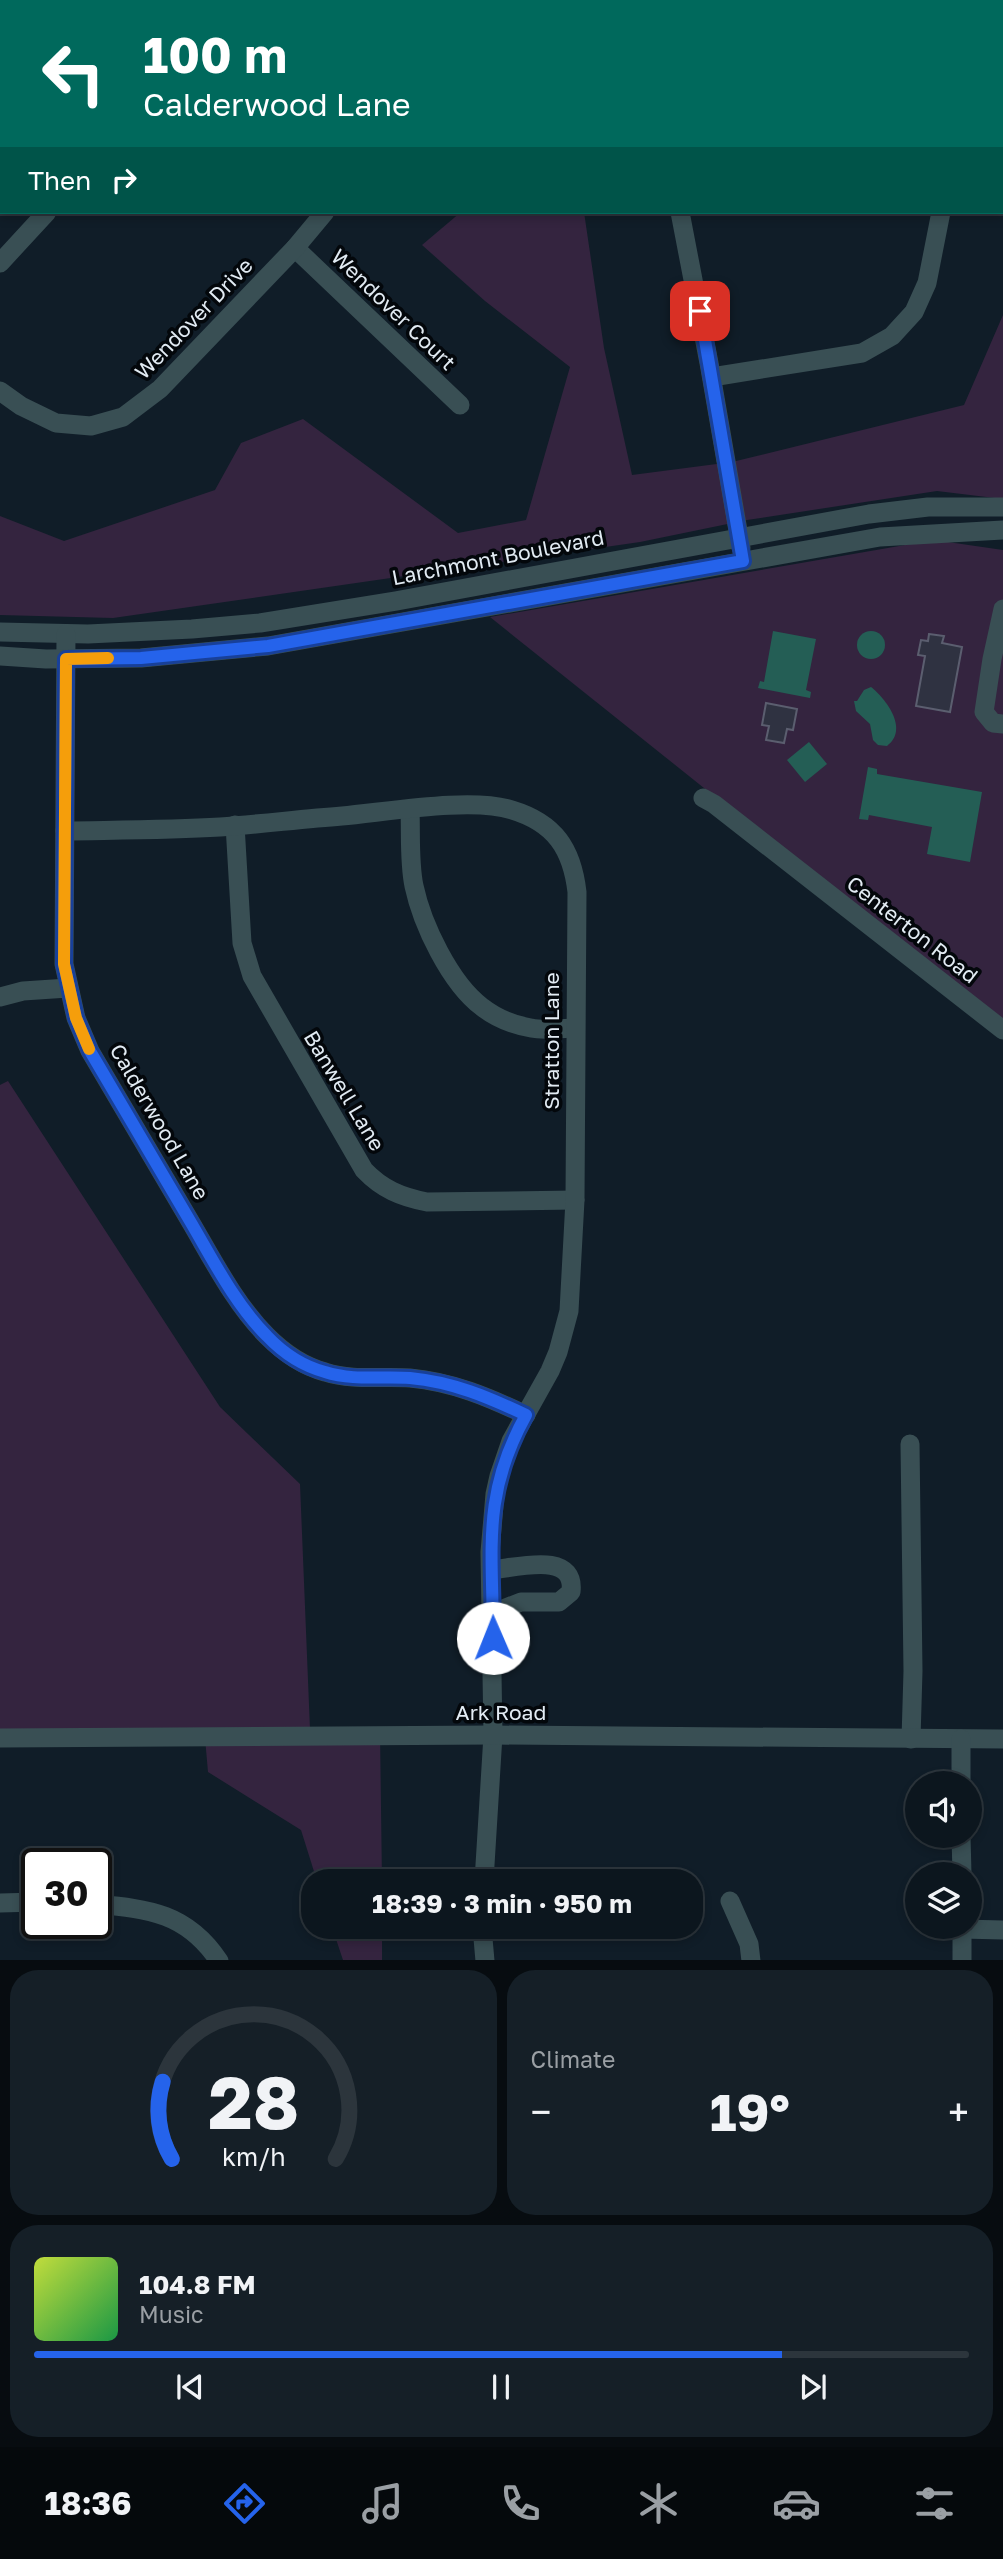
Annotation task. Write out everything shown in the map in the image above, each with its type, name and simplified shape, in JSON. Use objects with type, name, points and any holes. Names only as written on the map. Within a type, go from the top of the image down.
[{"type":"street","points":[[0,263],[45,214]]},
{"type":"street","name":"Wendover Drive","points":[[0,391],[20,406],[56,423],[91,426],[122,417],[160,389],[295,248],[323,214]]},
{"type":"street","points":[[680,214],[712,377],[743,561]]},
{"type":"street","points":[[712,377],[862,352],[892,337],[914,312],[927,283],[941,214]]},
{"type":"street","name":"Wendover Court","points":[[295,248],[460,405]]},
{"type":"street","name":"Larchmont Boulevard","points":[[0,632],[66,634],[192,629],[293,618],[899,510],[928,507],[1003,507]]},
{"type":"street","points":[[0,656],[141,658],[268,646],[880,537],[1003,530]]},
{"type":"street","points":[[1003,609],[984,712],[993,723],[1003,724]]},
{"type":"street","name":"Calderwood Lane","points":[[66,634],[64,964],[76,1018],[90,1051],[218,1268],[252,1319],[278,1347],[293,1358],[325,1373],[343,1377],[410,1378],[445,1383],[476,1391],[526,1415]]},
{"type":"street","name":"Centerton Road","points":[[703,798],[1003,1030]]},
{"type":"street","name":"Stratton Lane","points":[[65,831],[235,825],[410,810],[493,806],[528,816],[545,826],[559,839],[569,855],[577,892],[575,1200],[569,1311],[565,1332],[550,1371],[511,1441],[499,1476],[491,1532],[493,1735],[485,1869]]},
{"type":"street","points":[[410,810],[414,885],[421,910],[450,969],[464,990],[480,1006],[512,1023],[535,1029],[575,1028]]},
{"type":"street","name":"Banwell Lane","points":[[235,825],[240,932],[252,976],[364,1170],[385,1189],[427,1202],[575,1200]]},
{"type":"street","points":[[0,997],[23,991],[68,988]]},
{"type":"street","points":[[911,1444],[911,1739]]},
{"type":"street","points":[[491,1570],[552,1564],[569,1574],[572,1583],[571,1592],[559,1602],[521,1602],[493,1613]]},
{"type":"street","name":"Ark Road","points":[[0,1738],[493,1735],[1003,1739]]},
{"type":"street","points":[[961,1739],[961,1771]]},
{"type":"street","points":[[730,1901],[749,1944],[751,1960]]},
{"type":"street","points":[[0,1903],[21,1902]]},
{"type":"street","points":[[112,1906],[148,1910],[173,1918],[195,1932],[218,1960]]},
{"type":"street","points":[[982,1929],[1003,1930]]},
{"type":"street","points":[[483,1939],[485,1960]]},
{"type":"street","points":[[962,1939],[962,1960]]},
{"type":"shaded area","points":[[459,214],[584,214],[604,348],[632,475],[732,462],[964,405],[1003,315],[1003,499],[937,491],[747,520],[640,542],[113,618],[0,615],[0,516],[64,541],[215,490],[241,443],[303,419],[458,533],[526,520],[570,367],[485,301],[422,245]]},
{"type":"shaded area","points":[[934,540],[1003,550],[1003,1027],[490,617]]},
{"type":"shaded area","points":[[773,631],[816,639],[806,690],[811,692],[810,698],[758,688],[760,681],[764,682]]},
{"type":"shaded area","points":[[871,631],[881,635],[885,645],[881,655],[871,659],[861,655],[857,645],[861,635]]},
{"type":"shaded area","points":[[871,687],[883,698],[896,723],[893,739],[887,746],[878,745],[873,740],[870,724],[856,711],[854,701],[857,701],[864,690]]},
{"type":"shaded area","points":[[809,742],[827,764],[805,782],[787,760]]},
{"type":"shaded area","points":[[868,767],[877,769],[877,774],[982,792],[970,862],[927,854],[932,827],[869,815],[868,820],[859,819]]},
{"type":"shaded area","points":[[8,1081],[220,1407],[300,1484],[310,1729],[380,1732],[382,1869],[313,1869],[301,1830],[208,1772],[205,1738],[0,1733],[0,1085]]},
{"type":"shaded area","points":[[336,1939],[382,1939],[382,1960],[343,1960]]},
{"type":"building","points":[[929,634],[944,636],[942,643],[962,647],[950,712],[916,706],[925,656],[918,655],[921,640],[928,641]]},
{"type":"building","points":[[766,703],[797,709],[793,730],[787,729],[784,743],[766,740],[769,726],[762,725]]},
{"type":"slow traffic","points":[[89,1049],[76,1018],[64,964],[66,659],[108,658]]},
{"type":"route","points":[[493,1638],[490,1552],[495,1494],[504,1458],[526,1415],[476,1391],[445,1383],[410,1378],[343,1377],[325,1373],[293,1358],[278,1347],[252,1319],[218,1268],[90,1051],[76,1018],[64,964],[66,659],[141,658],[268,646],[743,561],[700,311]]}]
